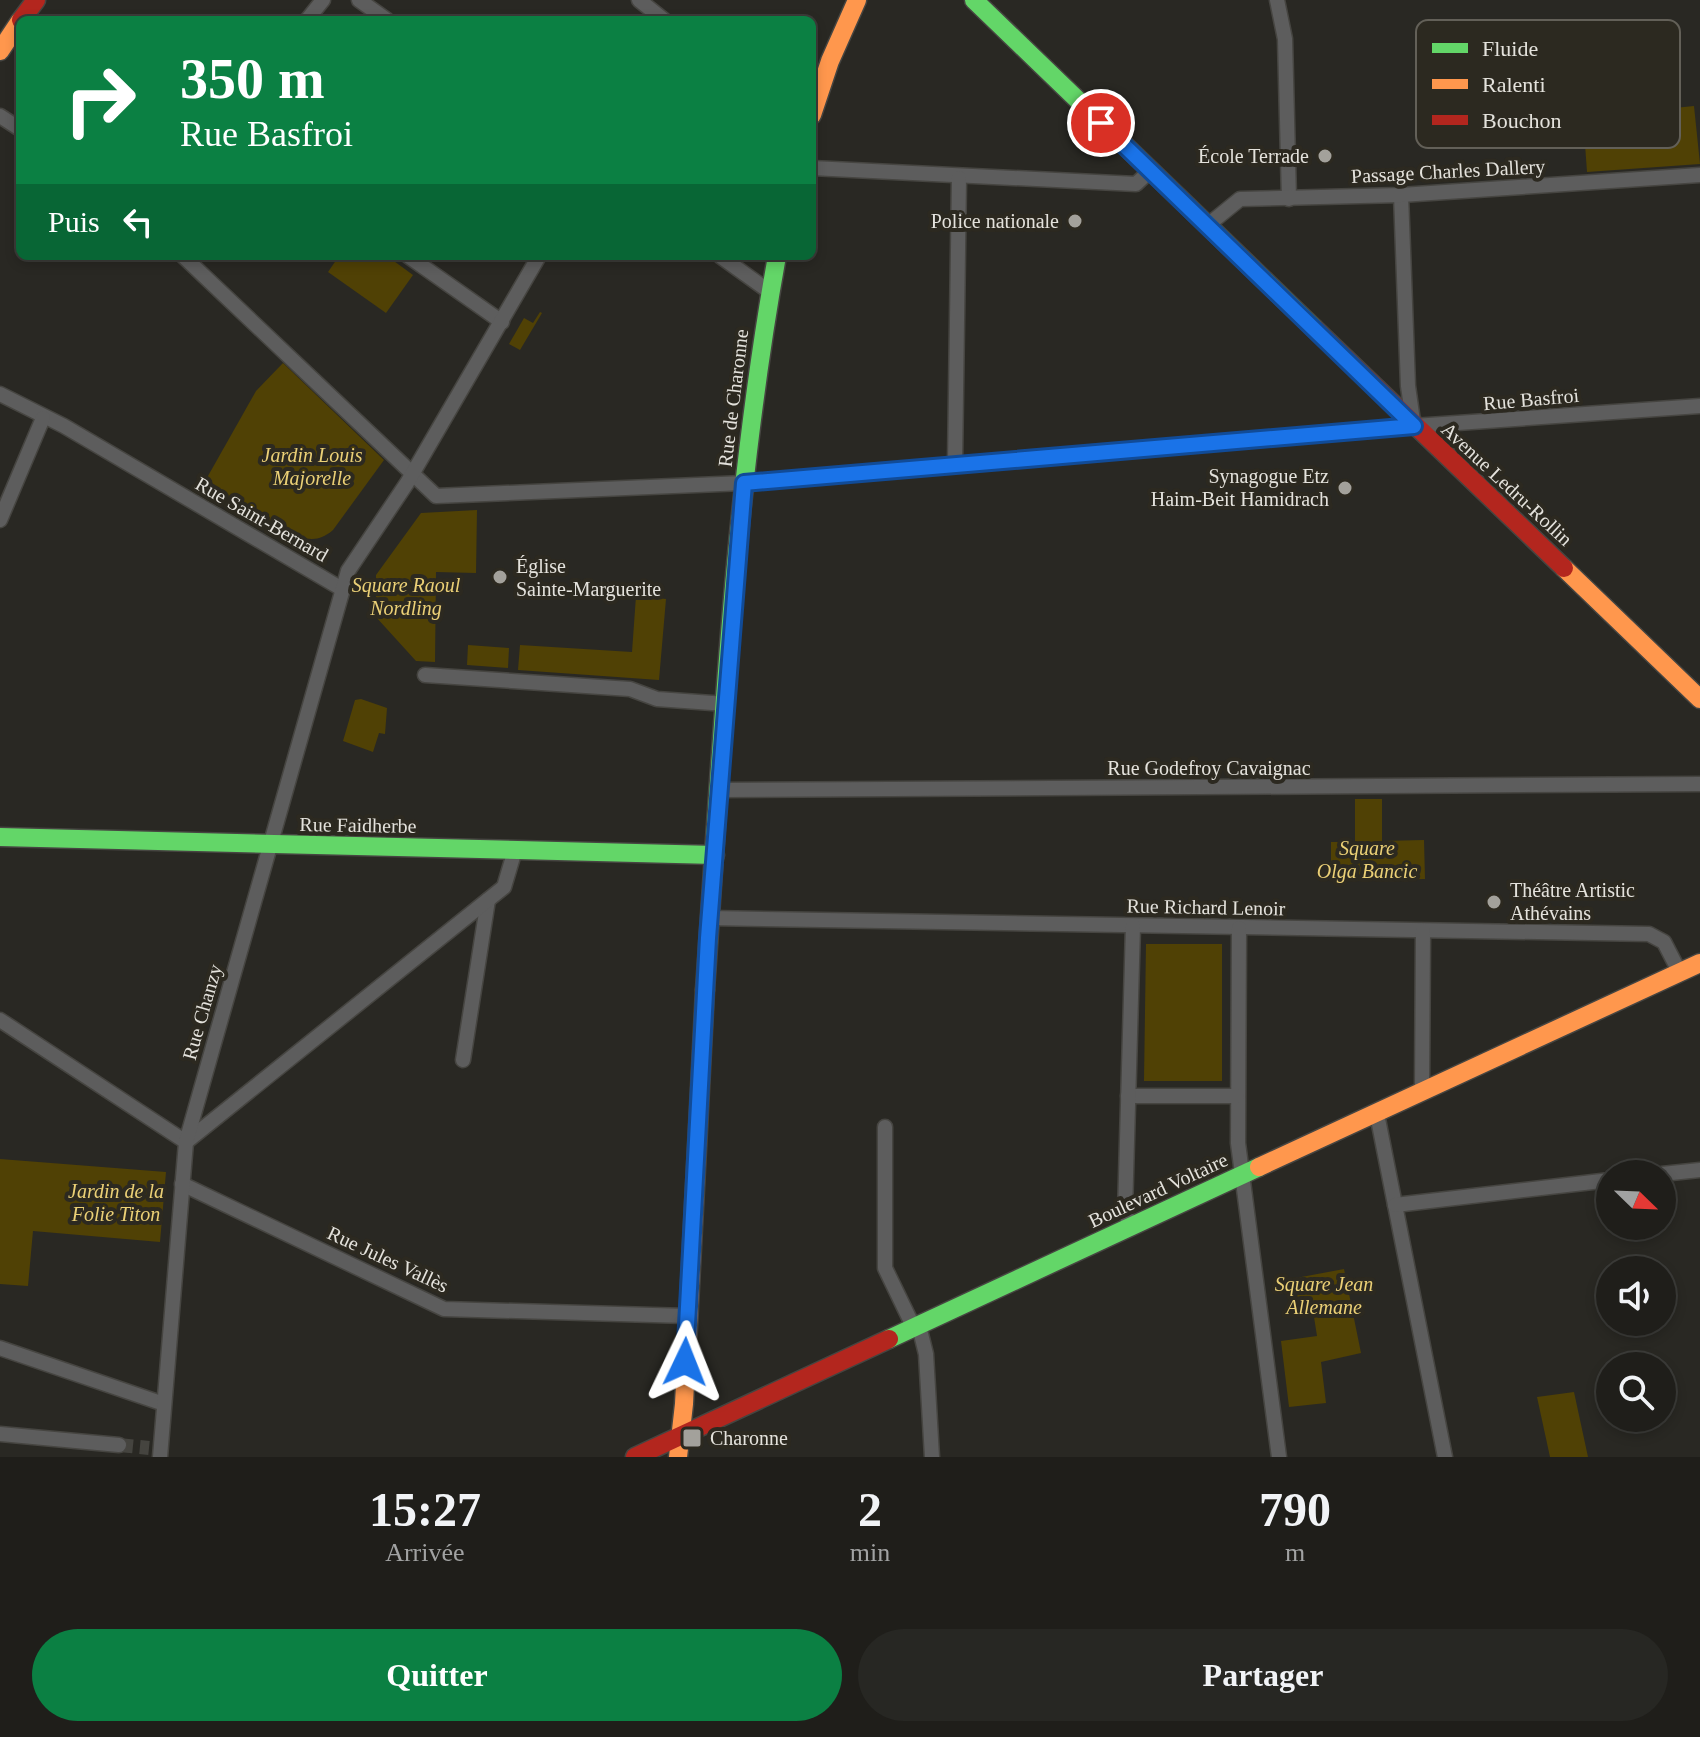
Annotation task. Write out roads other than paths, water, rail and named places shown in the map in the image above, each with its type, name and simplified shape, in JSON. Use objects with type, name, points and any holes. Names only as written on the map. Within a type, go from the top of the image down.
[{"type":"main road","points":[[816,103],[830,61],[857,0]]},
{"type":"main road","name":"Avenue Ledru-Rollin","points":[[974,0],[1700,699]]},
{"type":"main road","points":[[0,51],[16,29]]},
{"type":"main road","name":"Rue de Charonne","points":[[678,1457],[710,918],[744,483],[776,260]]},
{"type":"main road","name":"Rue Faidherbe","points":[[0,837],[715,855]]},
{"type":"main road","name":"Boulevard Voltaire","points":[[635,1457],[1700,963]]},
{"type":"street","points":[[310,16],[323,0]]},
{"type":"street","points":[[359,0],[381,16]]},
{"type":"street","points":[[639,0],[659,16]]},
{"type":"street","points":[[1277,0],[1285,39],[1289,199]]},
{"type":"street","points":[[816,168],[959,178],[1136,184],[1151,170]]},
{"type":"street","name":"Passage Charles Dallery","points":[[1208,225],[1240,199],[1401,195],[1700,175]]},
{"type":"street","points":[[955,464],[959,178]]},
{"type":"street","points":[[1401,195],[1408,386],[1414,426]]},
{"type":"street","points":[[187,260],[411,476],[436,496],[744,483]]},
{"type":"street","points":[[414,260],[502,322]]},
{"type":"street","name":"Rue Saint-Bernard","points":[[0,394],[76,433],[342,589],[348,571],[411,476],[537,260]]},
{"type":"street","points":[[726,260],[770,292]]},
{"type":"street","name":"Rue Basfroi","points":[[744,483],[1414,426],[1451,426],[1700,406]]},
{"type":"street","points":[[0,520],[43,418]]},
{"type":"street","name":"Rue Chanzy","points":[[156,1451],[186,1142],[342,589]]},
{"type":"street","points":[[425,675],[630,689],[657,699],[726,704]]},
{"type":"street","name":"Rue Godefroy Cavaignac","points":[[719,790],[1700,784]]},
{"type":"street","points":[[0,1020],[186,1142],[504,887],[515,850]]},
{"type":"street","points":[[463,1060],[488,900]]},
{"type":"street","name":"Rue Richard Lenoir","points":[[710,918],[1649,934],[1664,942],[1680,973]]},
{"type":"street","points":[[1131,1227],[1125,1212],[1133,926]]},
{"type":"street","points":[[1239,928],[1237,1096],[1243,1175],[1279,1457]]},
{"type":"street","points":[[1422,1092],[1423,931]]},
{"type":"street","points":[[1128,1096],[1237,1096]]},
{"type":"street","points":[[1377,1114],[1445,1457]]},
{"type":"street","points":[[885,1127],[885,1268],[916,1327],[926,1354],[932,1457]]},
{"type":"street","points":[[1676,1173],[1700,1170]]},
{"type":"street","points":[[1395,1205],[1596,1182]]},
{"type":"street","name":"Rue Jules Vallès","points":[[182,1184],[444,1309],[687,1316]]},
{"type":"street","points":[[0,1348],[161,1403]]},
{"type":"street","points":[[0,1434],[119,1445]]},
{"type":"tunnel","points":[[119,1445],[149,1448]]},
{"type":"place","name":"École Terrade","points":[[1325,156]]},
{"type":"place","name":"Police nationale","points":[[1075,221]]},
{"type":"place","name":"Synagogue Etz Haim-Beit Hamidrach","points":[[1345,488]]},
{"type":"place","name":"Église Sainte-Marguerite","points":[[500,577]]},
{"type":"place","name":"Théâtre Artistic Athévains","points":[[1494,902]]},
{"type":"place","name":"Charonne","points":[[692,1438]]},
{"type":"park label","name":"Jardin Louis Majorelle","points":[[312,466]]},
{"type":"park label","name":"Square Raoul Nordling","points":[[406,596]]},
{"type":"park label","name":"Square Olga Bancic","points":[[1367,860]]},
{"type":"park label","name":"Jardin de la Folie Titon","points":[[116,1202]]},
{"type":"park label","name":"Square Jean Allemane","points":[[1324,1296]]}]
